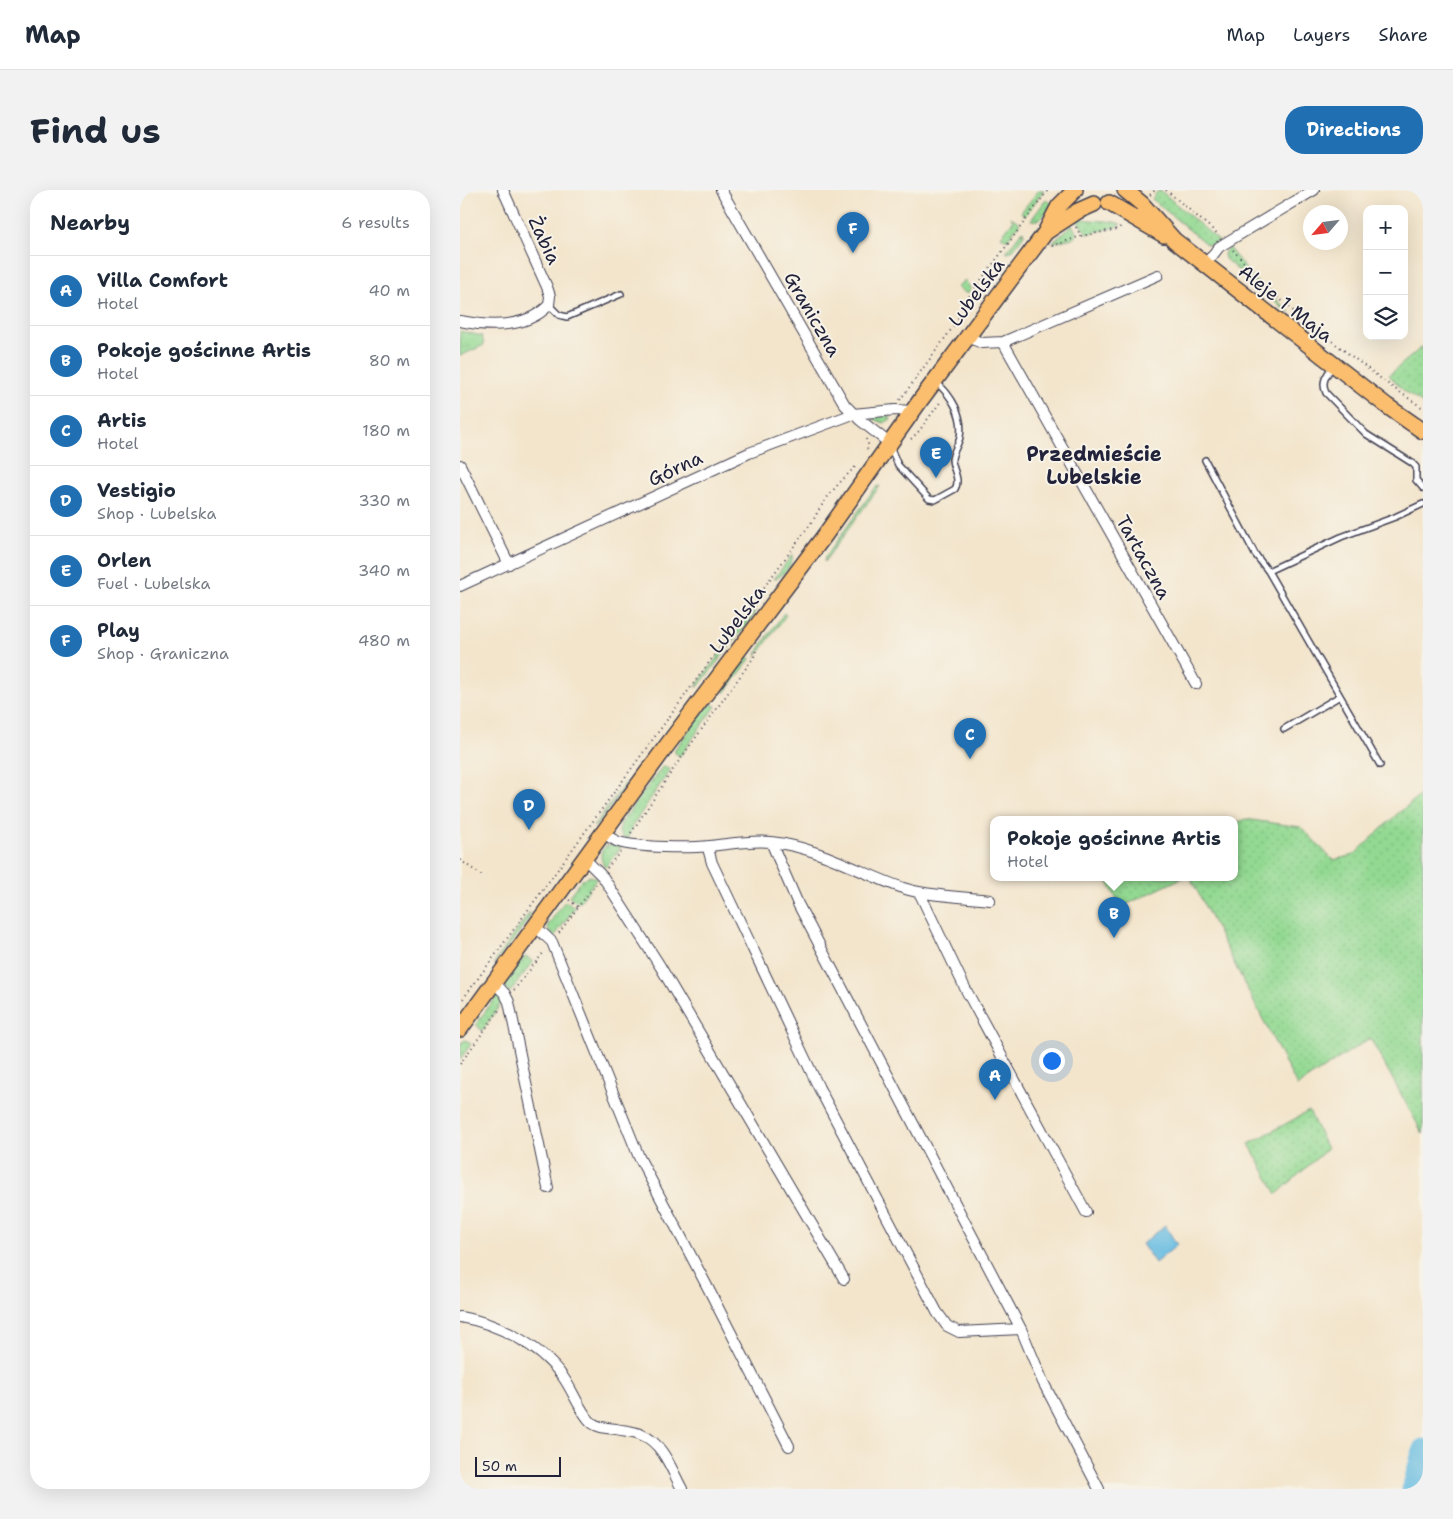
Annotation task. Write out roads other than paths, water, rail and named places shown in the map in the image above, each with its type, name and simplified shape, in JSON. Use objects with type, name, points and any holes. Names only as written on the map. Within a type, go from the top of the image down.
[{"type":"main road","name":"Lubelska","points":[[460,1029],[603,832],[825,535],[913,411],[1045,233],[1059,206],[1074,190]]},
{"type":"main road","name":"Aleje 1 Maja","points":[[1081,190],[1086,199],[1101,203],[1174,240]]},
{"type":"main road","points":[[1101,203],[1116,197],[1120,190]]},
{"type":"main road","name":"Aleje 1 Maja","points":[[1124,190],[1142,204],[1174,240],[1205,265],[1387,406],[1423,430]]},
{"type":"main road","name":"Lubelska","points":[[1045,233],[1078,211],[1101,203]]},
{"type":"street","name":"Żabia","points":[[503,190],[547,287],[550,296],[549,305]]},
{"type":"street","name":"Graniczna","points":[[721,190],[845,405],[889,444]]},
{"type":"street","points":[[1205,265],[1219,247],[1314,190]]},
{"type":"street","points":[[967,337],[982,343],[1003,342],[1158,275]]},
{"type":"street","points":[[460,321],[486,326],[512,324],[542,312],[549,305]]},
{"type":"street","name":"Tartaczna","points":[[1003,342],[1196,684]]},
{"type":"street","name":"Górna","points":[[460,586],[748,453],[854,414],[895,410],[913,411]]},
{"type":"street","points":[[460,465],[509,564]]},
{"type":"street","points":[[603,832],[617,842],[625,844],[709,846],[770,842],[808,850],[904,889],[990,900]]},
{"type":"street","points":[[770,842],[798,904],[1021,1329],[1043,1382],[1099,1489]]},
{"type":"street","points":[[709,846],[712,864],[820,1088],[942,1320],[947,1326],[958,1332],[1021,1329]]},
{"type":"street","points":[[584,858],[602,875],[660,966],[844,1279]]},
{"type":"street","points":[[919,892],[966,990],[1086,1212]]},
{"type":"street","points":[[535,926],[552,942],[638,1157],[789,1446]]},
{"type":"street","points":[[494,982],[508,998],[548,1188]]},
{"type":"street","points":[[460,1317],[492,1326],[528,1344],[550,1362],[563,1377],[592,1423],[603,1427],[640,1433],[654,1442],[669,1464],[682,1489]]},
{"type":"lane","points":[[549,305],[560,315],[567,317],[621,294]]},
{"type":"lane","points":[[1333,365],[1324,379],[1323,386],[1326,393],[1366,434],[1412,463],[1416,467],[1416,480],[1423,488]]},
{"type":"lane","points":[[889,444],[898,465],[929,499],[935,500],[955,489],[957,482],[952,461],[961,435],[960,421],[948,393],[935,381]]},
{"type":"lane","points":[[1205,460],[1255,554],[1268,571],[1380,765]]},
{"type":"lane","points":[[1268,571],[1423,504]]},
{"type":"lane","points":[[1284,729],[1340,696]]},
{"type":"water","points":[[1165,1225],[1177,1245],[1155,1263],[1142,1244]]},
{"type":"waterway","points":[[1412,1489],[1423,1449]]},
{"type":"place","name":"Play","points":[[853,253]]},
{"type":"place","name":"Orlen","points":[[936,478]]},
{"type":"place","name":"Artis","points":[[970,759]]},
{"type":"place","name":"Vestigio","points":[[529,830]]},
{"type":"place","name":"Pokoje gościnne Artis","points":[[1114,938]]},
{"type":"place","name":"Villa Comfort","points":[[995,1100]]},
{"type":"district","name":"Przedmieście Lubelskie","points":[[1094,466]]}]
